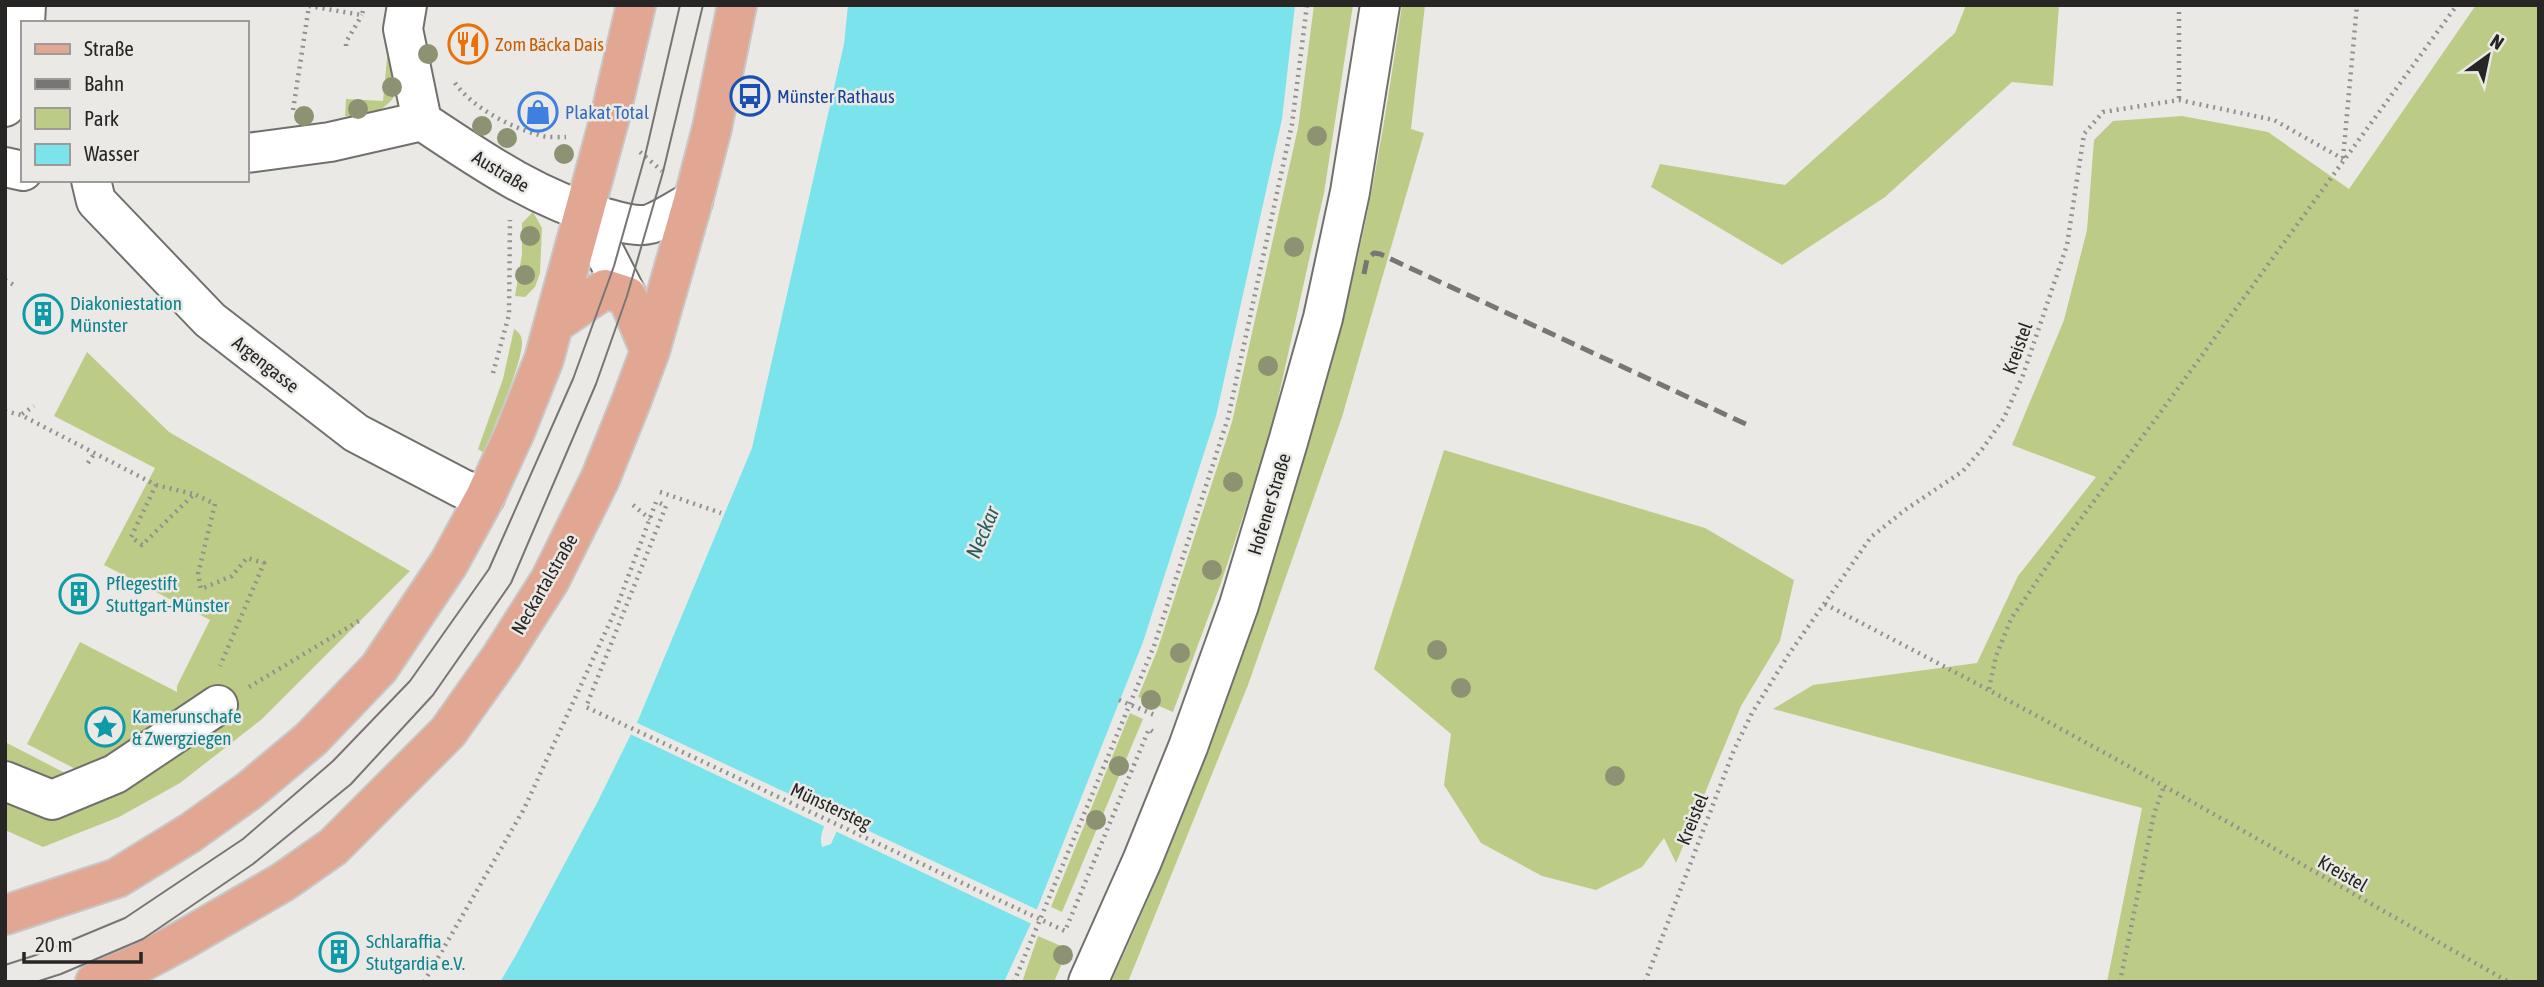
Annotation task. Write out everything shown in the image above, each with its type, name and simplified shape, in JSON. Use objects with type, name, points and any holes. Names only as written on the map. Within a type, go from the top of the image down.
[{"type":"main road","points":[[5,915],[117,878],[190,833],[250,790],[312,739],[379,668],[449,563],[485,497],[540,371],[610,117],[636,5]]},
{"type":"main road","name":"Neckartalstraße","points":[[95,982],[144,973],[333,847],[448,732],[501,657],[550,580],[600,479],[650,351],[712,128],[737,5]]},
{"type":"main road","points":[[554,324],[605,289],[627,296],[650,351]]},
{"type":"street","points":[[248,153],[330,142],[422,121],[403,29],[407,5]]},
{"type":"street","name":"Hofener Straße","points":[[1088,982],[1142,861],[1188,747],[1239,605],[1288,442],[1323,318],[1342,230],[1380,5]]},
{"type":"street","points":[[5,107],[21,45]]},
{"type":"street","name":"Austraße","points":[[422,121],[513,180],[561,204],[584,212],[625,224],[649,224],[693,201]]},
{"type":"street","name":"Argengasse","points":[[91,182],[96,201],[210,320],[356,433],[463,489],[485,497]]},
{"type":"street","points":[[584,212],[627,296]]},
{"type":"street","points":[[5,781],[52,800],[115,774],[218,705]]},
{"type":"path","points":[[346,46],[362,15],[364,5]]},
{"type":"path","points":[[1014,982],[1154,646],[1228,418],[1292,124],[1307,5]]},
{"type":"path","points":[[2179,5],[2179,100]]},
{"type":"path","points":[[2343,159],[2357,5]]},
{"type":"path","points":[[1989,689],[1996,656],[2011,619],[2067,537],[2457,5]]},
{"type":"path","points":[[292,116],[309,6],[362,15]]},
{"type":"path","points":[[464,95],[504,121],[540,136]]},
{"type":"path","name":"Kreistel","points":[[1645,982],[1734,750],[1752,713],[1788,654],[1871,537],[1905,510],[1963,471],[2004,418],[2023,375],[2067,245],[2084,134],[2104,112],[2179,100],[2274,120],[2343,159]]},
{"type":"path","points":[[492,378],[509,315],[509,222],[513,214]]},
{"type":"path","points":[[5,280],[14,285]]},
{"type":"path","points":[[21,415],[34,406]]},
{"type":"path","points":[[5,411],[21,415],[156,485],[194,495],[215,504],[198,574],[201,589],[232,576],[247,558],[264,563],[207,698],[207,705],[218,705],[364,617]]},
{"type":"path","points":[[88,463],[94,454]]},
{"type":"path","points":[[156,485],[131,537],[142,545],[194,495]]},
{"type":"path","points":[[660,492],[721,513]]},
{"type":"path","name":"Münstersteg","points":[[424,982],[524,809],[616,609],[658,502],[666,506],[586,707],[1065,931],[1149,729],[1155,733]]},
{"type":"path","name":"Kreistel","points":[[1825,604],[1989,689],[2509,982]]},
{"type":"path","points":[[2120,982],[2154,814],[2164,786]]},
{"type":"green space","points":[[1314,5],[1353,5],[1324,193],[1270,435],[1221,583],[1173,712],[1138,697],[1157,651],[1232,422],[1298,128]]},
{"type":"green space","points":[[1402,5],[1425,5],[1411,129],[1424,133],[1342,417],[1248,685],[1128,982],[1111,982],[1200,771],[1251,628],[1297,483],[1364,228]]},
{"type":"green space","points":[[1966,5],[2059,5],[2053,86],[2012,82],[1885,197],[1782,265],[1651,187],[1660,164],[1785,185],[1955,33]]},
{"type":"green space","points":[[2476,5],[2539,5],[2539,982],[2107,982],[2142,808],[1773,709],[1813,685],[1977,663],[2018,576],[2096,477],[2012,445],[2064,320],[2087,230],[2094,140],[2113,121],[2182,116],[2268,132],[2349,189]]},
{"type":"green space","points":[[388,48],[400,89],[377,112],[345,116],[346,99],[383,101]]},
{"type":"green space","points":[[533,212],[542,228],[540,273],[535,287],[525,297],[515,296],[522,254],[522,223]]},
{"type":"green space","points":[[514,329],[521,338],[521,352],[513,380],[484,453],[478,449],[503,379]]},
{"type":"green space","points":[[87,352],[169,432],[410,571],[262,719],[180,783],[119,817],[43,847],[5,830],[5,742],[100,791],[91,777],[27,744],[80,642],[177,692],[177,686],[210,620],[104,565],[155,468],[54,416]]},
{"type":"green space","points":[[1444,450],[1705,528],[1794,580],[1780,641],[1741,706],[1676,863],[1664,838],[1642,867],[1596,890],[1542,876],[1481,843],[1444,785],[1451,734],[1374,669]]},
{"type":"green space","points":[[1130,713],[1143,719],[1062,912],[1051,907]]},
{"type":"green space","points":[[1038,936],[1068,949],[1054,982],[1022,982]]},
{"type":"water","name":"Neckar","points":[[848,5],[1295,5],[1282,119],[1216,416],[1143,642],[1033,919],[1004,982],[500,982],[597,803],[639,718],[752,448],[844,44]],"holes":[[[842,804],[845,813],[831,844],[822,847],[822,832],[833,808]]]},
{"type":"pier","points":[[633,721],[834,815],[828,828],[628,733]]},
{"type":"pier","points":[[839,817],[1040,911],[1034,925],[833,830]]},
{"type":"tram line","points":[[5,965],[125,918],[243,839],[333,761],[410,681],[489,569],[573,379],[614,266],[645,156],[680,5]]},
{"type":"tram line","points":[[36,982],[143,939],[253,864],[351,784],[433,695],[511,583],[596,384],[627,296],[663,172],[703,5]]},
{"type":"railway","points":[[1364,274],[1367,259],[1374,253],[1380,254],[1750,426]]},
{"type":"place","name":"Zom Bäcka Dais","points":[[468,44]]},
{"type":"place","name":"Münster Rathaus","points":[[750,96]]},
{"type":"place","name":"Plakat Total","points":[[538,112]]},
{"type":"place","name":"Diakoniestation Münster","points":[[43,314]]},
{"type":"place","name":"Pflegestift Stuttgart-Münster","points":[[79,594]]},
{"type":"place","name":"Kamerunschafe & Zwergziegen","points":[[105,727]]},
{"type":"place","name":"Schlaraffia Stutgardia e.V.","points":[[339,952]]}]
